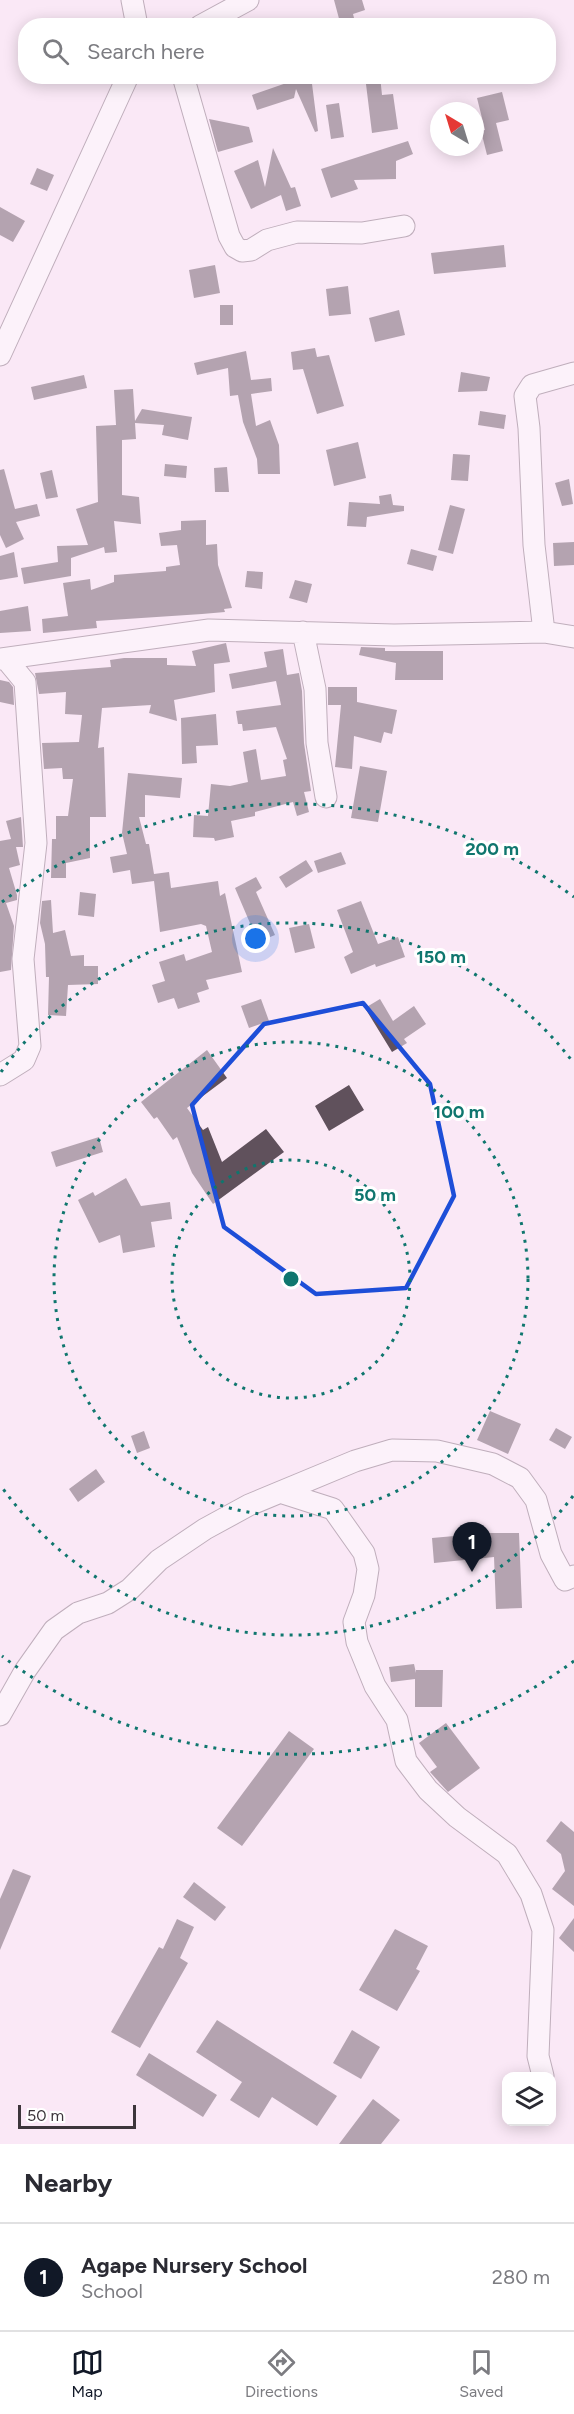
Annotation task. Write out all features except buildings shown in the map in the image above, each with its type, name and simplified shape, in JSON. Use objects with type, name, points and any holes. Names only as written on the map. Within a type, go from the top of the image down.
[{"type":"street","points":[[132,0],[135,18]]},
{"type":"street","points":[[215,18],[248,0]]},
{"type":"street","points":[[0,355],[124,84]]},
{"type":"street","points":[[185,84],[229,236],[235,247],[242,251],[251,250],[267,240],[297,232],[362,232],[404,226]]},
{"type":"street","points":[[544,632],[534,545],[529,428],[525,396],[532,386],[574,373]]},
{"type":"street","points":[[3,659],[209,630],[394,635],[544,632],[574,637]]},
{"type":"street","points":[[303,632],[315,689],[317,743],[326,797]]},
{"type":"street","points":[[0,1075],[24,1060],[30,1046],[23,959],[36,843],[25,682],[3,659]]},
{"type":"street","points":[[0,1715],[25,1671],[54,1630],[78,1613],[108,1603],[130,1589],[159,1560],[206,1529],[249,1506],[354,1461],[392,1450],[437,1451],[493,1464],[520,1478],[536,1500],[551,1554],[565,1580],[574,1576]]},
{"type":"street","points":[[283,1493],[333,1509],[364,1553],[368,1569],[364,1595],[354,1622],[357,1642],[375,1686],[397,1720],[406,1761],[428,1790],[457,1816],[507,1854],[531,1894],[543,1930],[538,2056],[542,2072]]},
{"type":"highlighted area","points":[[363,1003],[430,1084],[454,1196],[406,1288],[316,1294],[224,1227],[192,1105],[264,1024]]},
{"type":"place","name":"Agape Nursery School","points":[[472,1572]]}]
